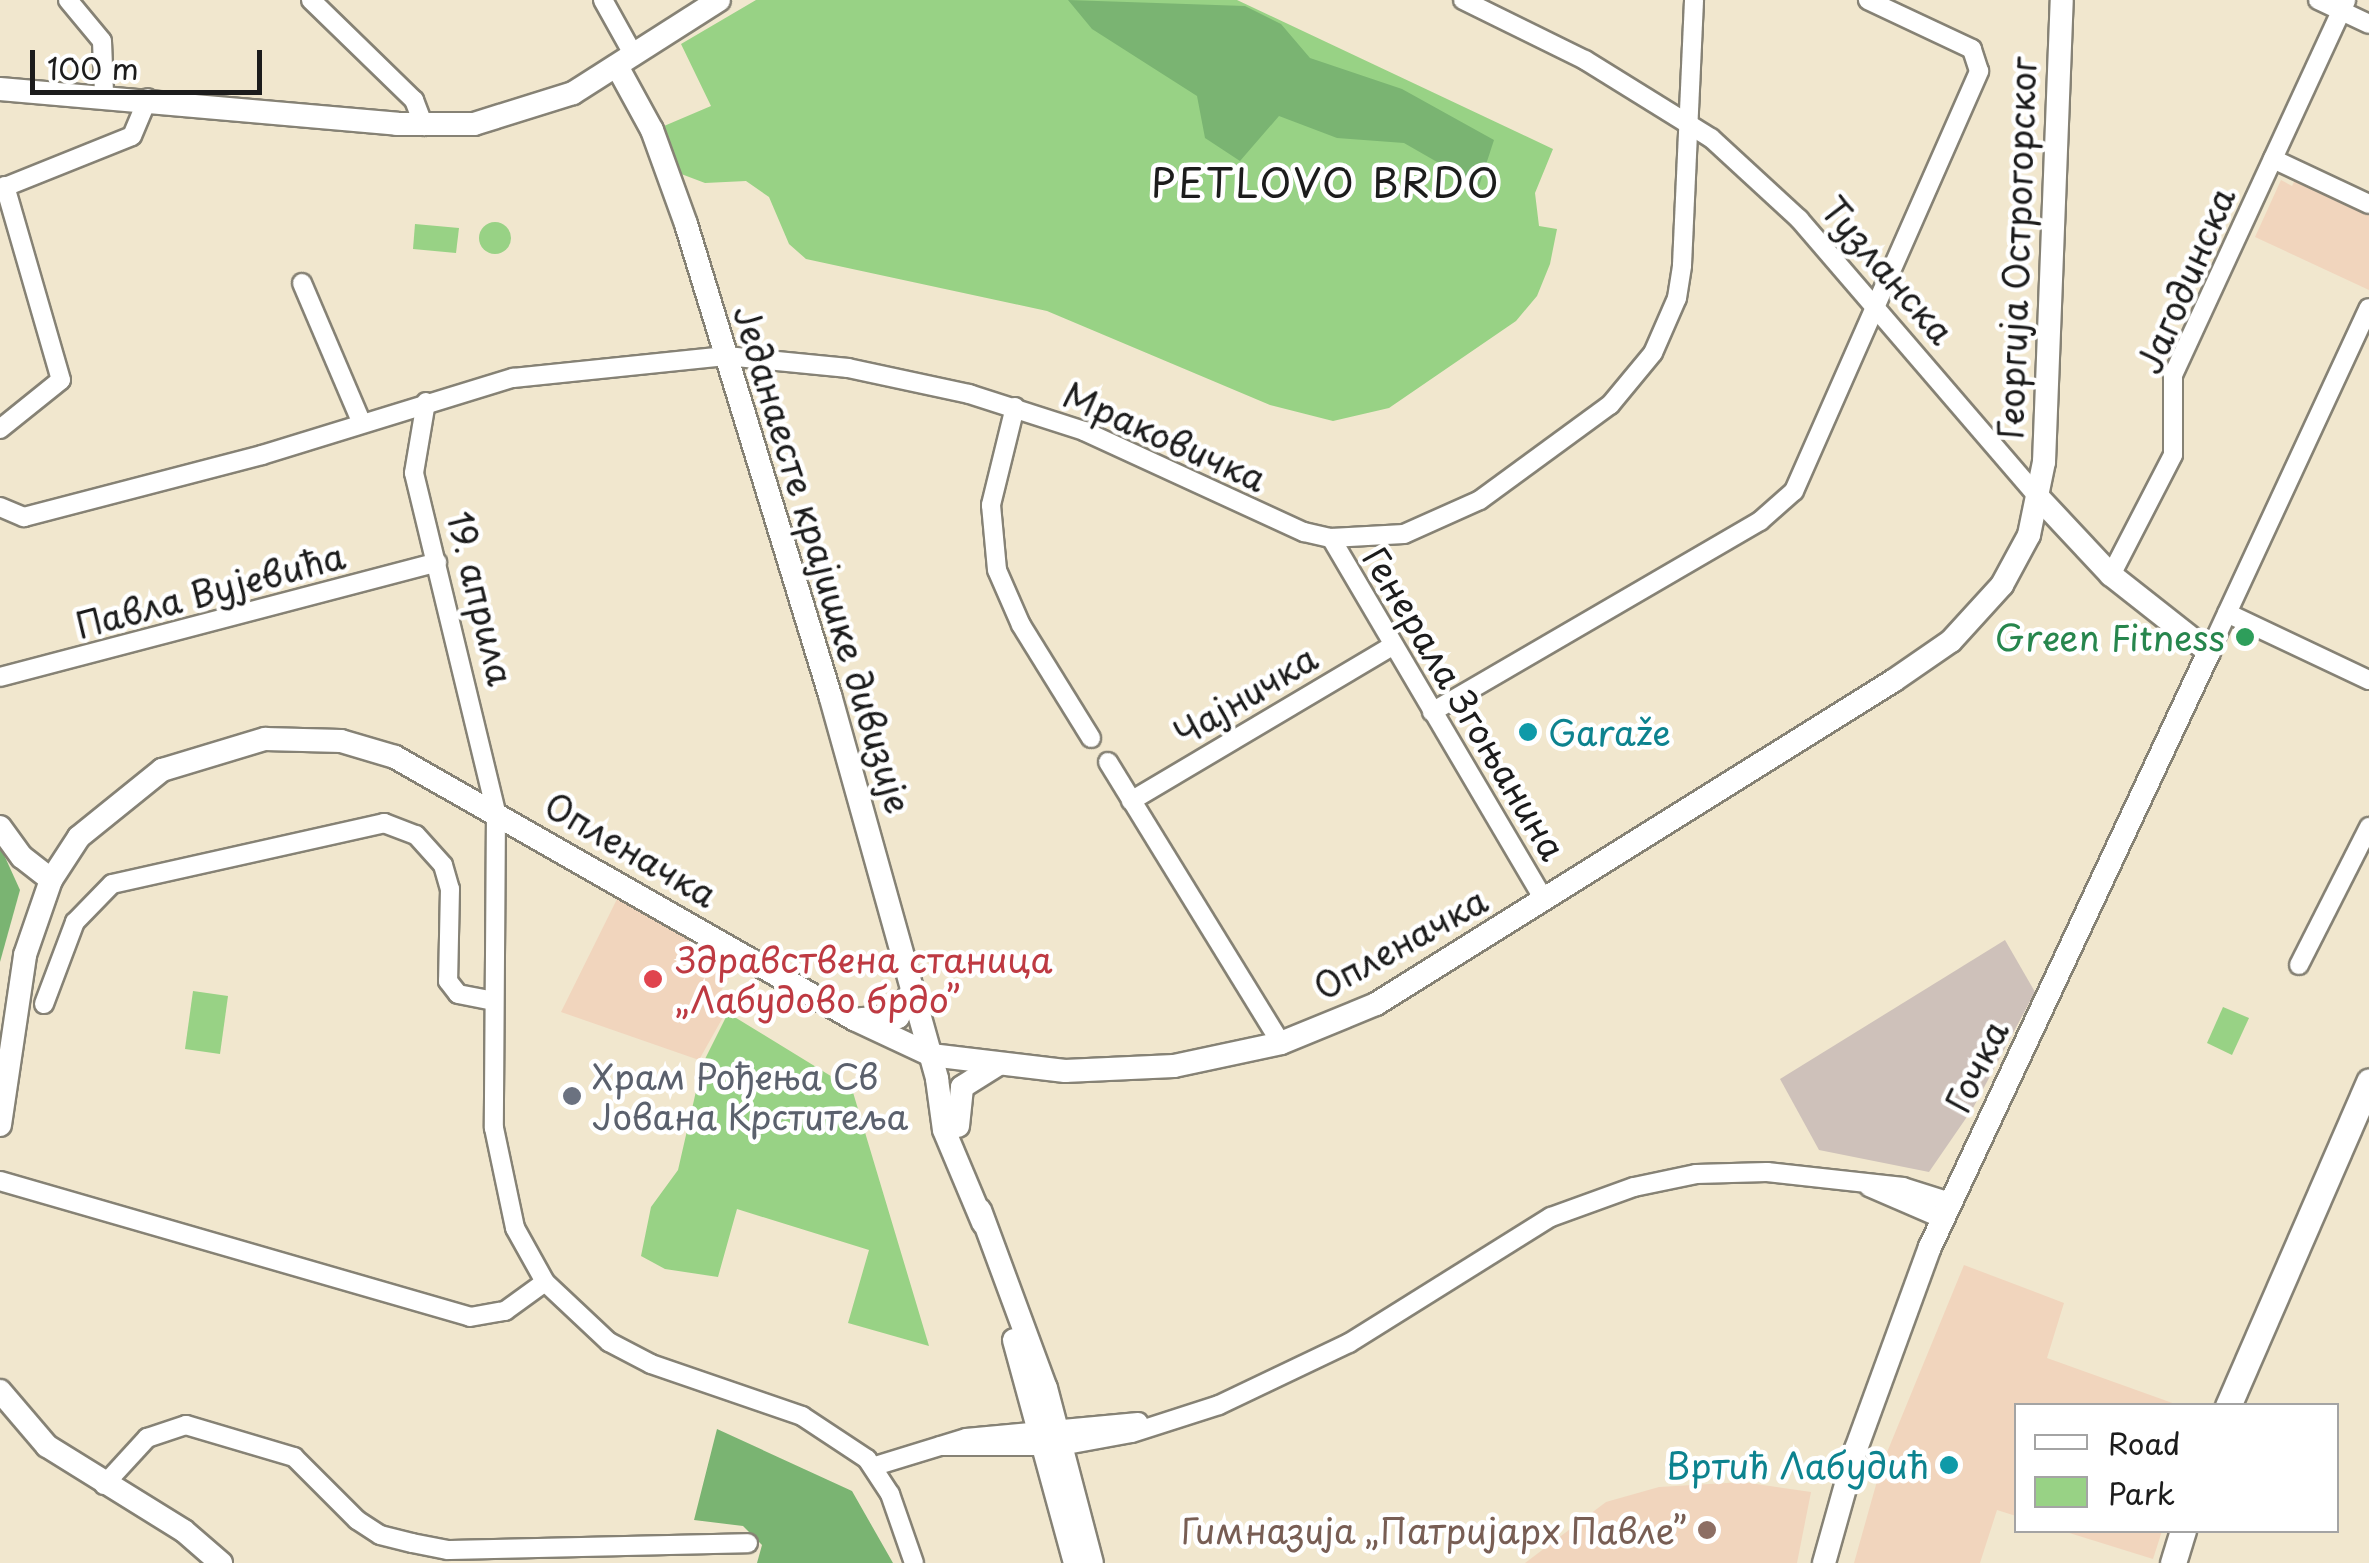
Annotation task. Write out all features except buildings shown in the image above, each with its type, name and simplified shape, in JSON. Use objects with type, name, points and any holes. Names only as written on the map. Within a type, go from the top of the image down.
[{"type":"main road","points":[[2229,1403],[2369,1081]]},
{"type":"main road","points":[[2313,1207],[2369,1120]]},
{"type":"main road","points":[[2173,1563],[2183,1533]]},
{"type":"street","points":[[68,0],[102,41],[104,94]]},
{"type":"street","points":[[311,0],[414,100],[424,126]]},
{"type":"street","name":"Једанаесте крајишке дивизије","points":[[603,0],[668,169],[726,356],[938,1079],[958,1126],[982,1223]]},
{"type":"street","points":[[0,89],[104,94],[424,126],[519,114],[625,60],[718,0]]},
{"type":"street","name":"Тузланска","points":[[1462,0],[1586,60],[1688,123],[1778,198],[2038,497],[2111,575],[2209,652]]},
{"type":"street","name":"Мраковичка","points":[[6,511],[167,481],[426,402],[560,371],[726,356],[879,373],[1015,407],[1102,439],[1276,521],[1331,538],[1404,534],[1451,518],[1602,411],[1653,353],[1677,298],[1694,0]]},
{"type":"street","name":"Георгија Острогорског","points":[[2038,497],[2062,0]]},
{"type":"street","points":[[2318,0],[2343,5],[2369,24]]},
{"type":"street","points":[[1432,712],[1785,505],[1979,60],[1972,49],[1881,3]]},
{"type":"street","name":"Јагодинска","points":[[2111,575],[2171,460],[2173,375],[2343,5]]},
{"type":"street","points":[[0,429],[58,387],[61,376],[3,187],[132,136],[148,98]]},
{"type":"street","points":[[2272,160],[2369,204]]},
{"type":"street","points":[[302,284],[361,422]]},
{"type":"street","name":"Гочка","points":[[1824,1563],[1856,1449],[1946,1210],[2369,308]]},
{"type":"street","name":"19. априла","points":[[426,402],[413,464],[496,812],[493,1001],[499,1172],[515,1228],[545,1282],[584,1323],[630,1354],[802,1416],[875,1466]]},
{"type":"street","points":[[1015,407],[991,504],[997,570],[1022,624],[1091,738]]},
{"type":"street","name":"Опленачка","points":[[0,1124],[24,955],[52,880],[79,837],[136,787],[189,758],[265,739],[324,739],[376,750],[496,812],[854,1018],[931,1055],[997,1065],[1119,1070],[1281,1043],[1376,1004],[1951,641],[2014,567],[2038,497]]},
{"type":"street","name":"Генерала Згоњанина","points":[[1331,538],[1544,900]]},
{"type":"street","name":"Павла Вујевића","points":[[0,677],[437,562]]},
{"type":"street","points":[[2228,613],[2369,680]]},
{"type":"street","name":"Чајничка","points":[[1131,801],[1392,646]]},
{"type":"street","points":[[1108,762],[1281,1043]]},
{"type":"street","points":[[44,1004],[75,922],[112,884],[384,822],[416,835],[443,865],[450,889],[448,981],[458,994],[493,1001]]},
{"type":"street","points":[[0,827],[22,857],[52,880]]},
{"type":"street","points":[[2300,964],[2369,827]]},
{"type":"street","points":[[854,1018],[894,1019],[912,991]]},
{"type":"street","points":[[958,1126],[962,1087],[997,1065]]},
{"type":"street","name":"Једанаесте крајишке дивизије","points":[[938,1079],[944,1130],[1008,1298],[1049,1439],[1092,1563]]},
{"type":"street","points":[[914,1563],[875,1466],[940,1446],[1049,1439],[1158,1422],[1275,1382],[1514,1237],[1612,1192],[1737,1172],[1869,1187],[1946,1210]]},
{"type":"street","points":[[0,1182],[470,1316],[506,1311],[545,1282]]},
{"type":"street","points":[[0,1391],[30,1432],[104,1484],[184,1531],[221,1563]]},
{"type":"street","points":[[104,1484],[147,1438],[186,1424],[294,1456],[357,1520],[380,1535],[412,1543],[448,1550],[748,1543]]},
{"type":"street","name":"Једанаесте крајишке дивизије","points":[[1049,1439],[1075,1563]]},
{"type":"shaded area","points":[[2297,176],[2369,211],[2369,290],[2255,237],[2281,180],[2292,186]]},
{"type":"shaded area","name":"Здравствена станица „Лабудово брдо”","points":[[620,893],[739,961],[718,996],[731,1003],[699,1060],[561,1012]]},
{"type":"shaded area","points":[[2005,940],[2035,992],[1973,1108],[1929,1172],[1819,1150],[1780,1079]]},
{"type":"shaded area","points":[[1964,1265],[2064,1303],[2047,1358],[2172,1403],[2014,1403],[2014,1515],[1997,1510],[1980,1563],[1854,1563],[1881,1467]]},
{"type":"shaded area","name":"Гимназија „Патријарх Павле”","points":[[1743,1482],[1811,1492],[1797,1563],[1525,1563],[1606,1502],[1659,1487]]},
{"type":"shaded area","points":[[2069,1533],[2161,1533],[2153,1559]]},
{"type":"green space","points":[[756,0],[1237,0],[1553,149],[1535,193],[1539,226],[1557,229],[1550,264],[1537,296],[1516,321],[1389,408],[1333,421],[1270,405],[1047,311],[806,259],[789,244],[769,197],[746,181],[705,183],[668,169],[657,129],[711,106],[681,44]]},
{"type":"green space","points":[[1068,0],[1245,6],[1281,24],[1310,58],[1402,89],[1494,140],[1479,186],[1404,143],[1337,138],[1279,116],[1240,161],[1205,138],[1197,96],[1092,29]]},
{"type":"green space","points":[[495,222],[506,227],[511,238],[506,249],[495,254],[484,249],[479,238],[484,227]]},
{"type":"green space","points":[[415,224],[459,228],[456,253],[413,249]]},
{"type":"green space","points":[[0,846],[20,890],[0,962]]},
{"type":"green space","points":[[193,991],[228,996],[220,1054],[185,1049]]},
{"type":"green space","points":[[2223,1007],[2249,1018],[2232,1055],[2207,1043]]},
{"type":"green space","points":[[728,1013],[852,1089],[929,1346],[848,1323],[869,1250],[737,1209],[718,1277],[665,1269],[641,1256],[651,1207],[678,1170],[702,1065]]},
{"type":"green space","points":[[717,1429],[852,1491],[893,1563],[757,1563],[762,1545],[743,1526],[694,1520]]},
{"type":"place","name":"Green Fitness","points":[[2245,637]]},
{"type":"place","name":"Garaže","points":[[1528,732]]},
{"type":"place","name":"Здравствена станица „Лабудово брдо”","points":[[653,979]]},
{"type":"place","name":"Храм Рођења Св Јована Крститеља","points":[[572,1096]]},
{"type":"place","name":"Вртић Лабудић","points":[[1949,1465]]},
{"type":"place","name":"Гимназија „Патријарх Павле”","points":[[1707,1530]]},
{"type":"district","name":"PETLOVO BRDO","points":[[1326,182]]}]
